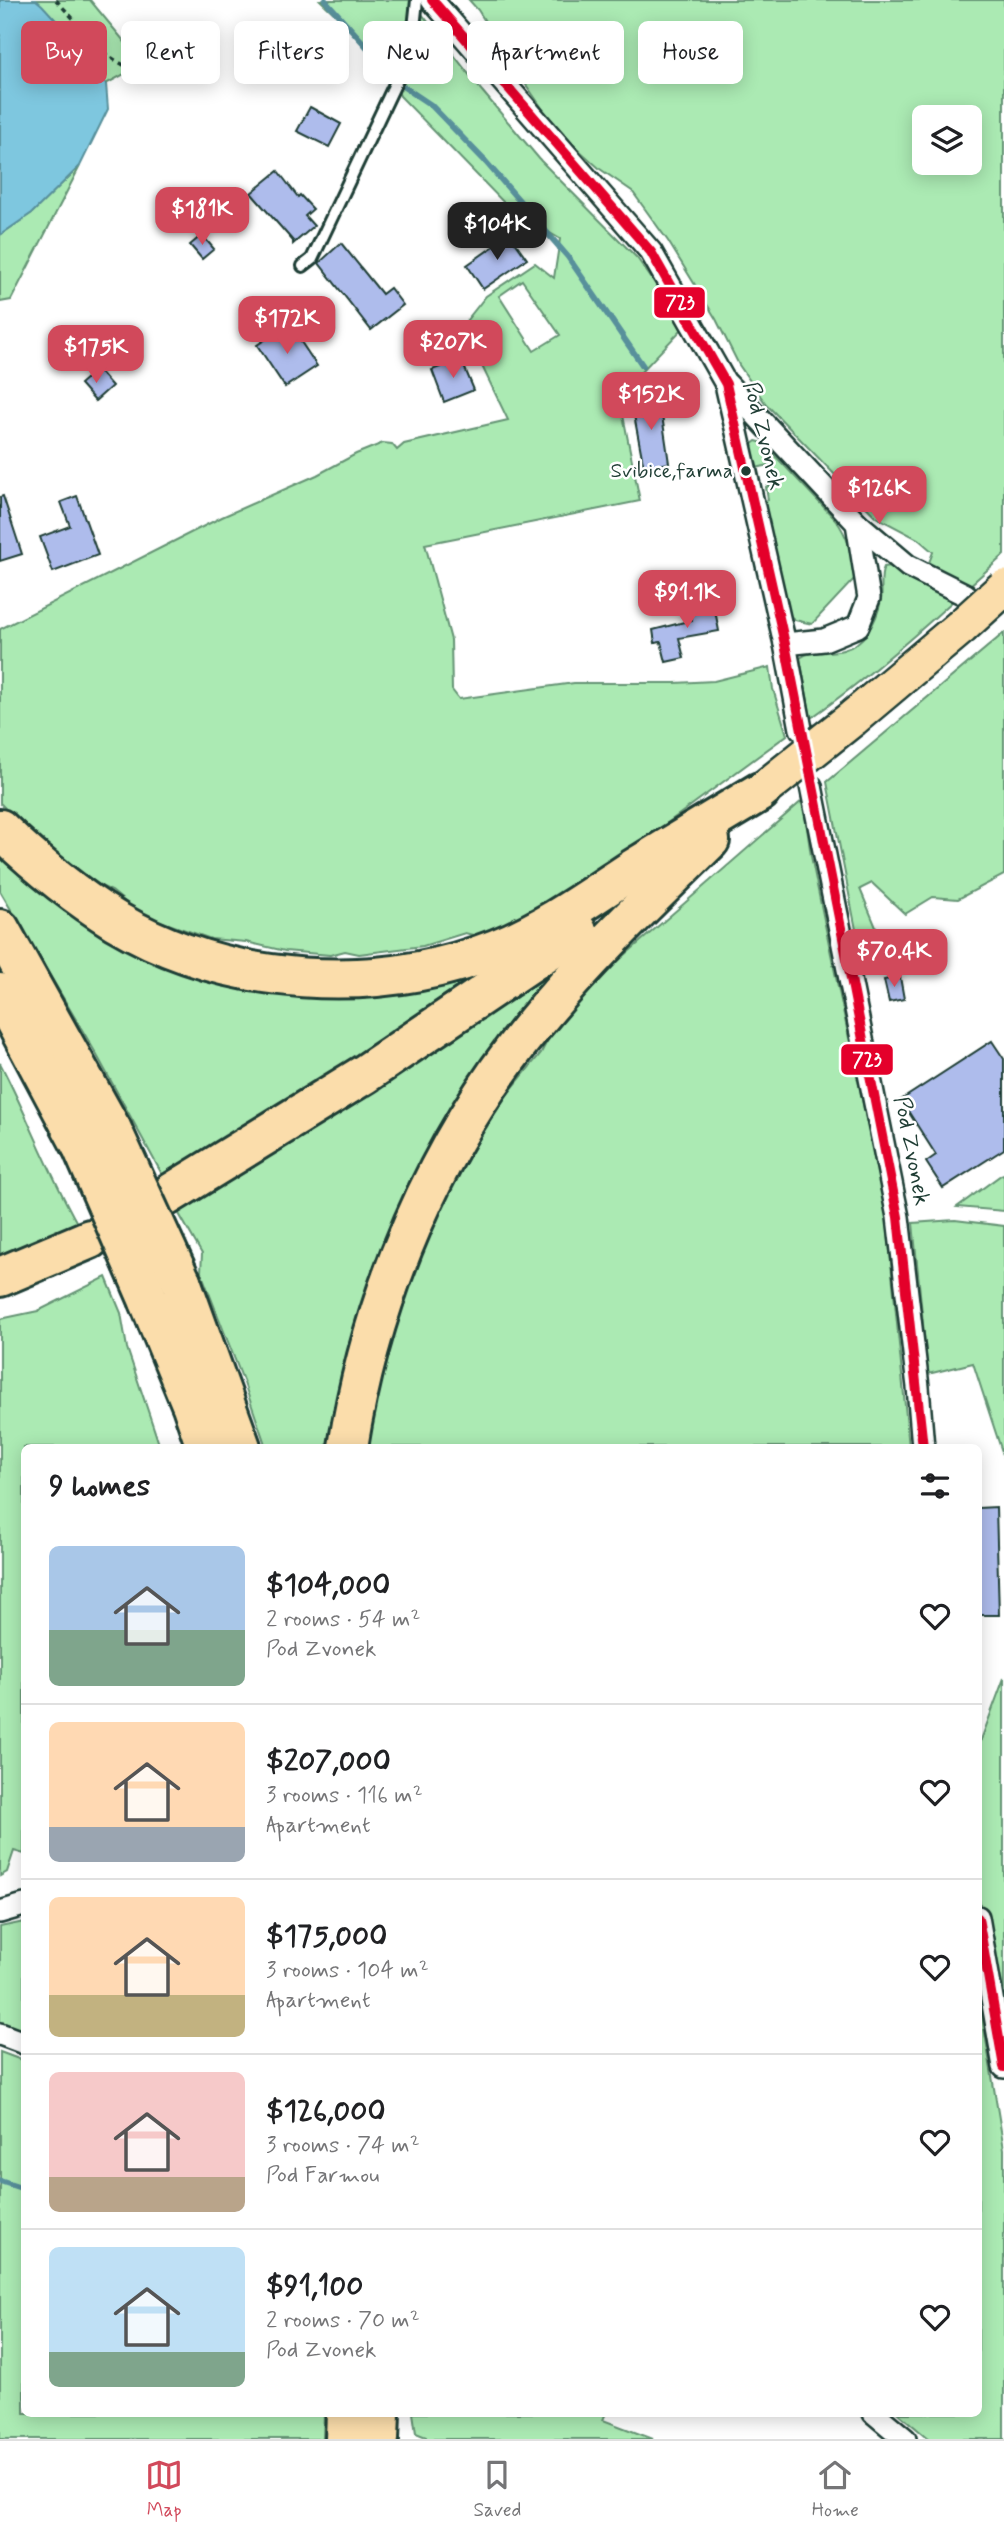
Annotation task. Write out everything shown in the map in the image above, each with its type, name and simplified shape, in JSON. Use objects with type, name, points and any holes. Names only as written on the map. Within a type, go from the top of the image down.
[{"type":"highway","points":[[0,829],[72,892],[118,922],[168,946],[219,963],[274,974],[331,979],[442,967],[497,949],[556,919],[760,792]]},
{"type":"highway","points":[[165,1197],[365,1074],[562,942],[760,792]]},
{"type":"highway","points":[[349,1444],[370,1347],[392,1278],[419,1210],[452,1145],[491,1083],[533,1025],[581,971],[630,918],[760,792]]},
{"type":"highway","points":[[0,929],[97,1139],[148,1299],[205,1444]]},
{"type":"highway","points":[[0,993],[97,1139],[181,1281],[240,1444]]},
{"type":"highway","points":[[0,1277],[90,1239]]},
{"type":"highway","points":[[345,2439],[346,2417]]},
{"type":"highway","points":[[379,2439],[380,2417]]},
{"type":"main road","points":[[760,792],[853,718],[963,611],[1004,588]]},
{"type":"street","name":"Pod Zvonek","points":[[432,0],[651,252],[726,384],[785,644],[801,729]]},
{"type":"street","points":[[726,384],[857,523],[963,611]]},
{"type":"street","points":[[785,644],[824,640],[858,625],[869,598],[857,523]]},
{"type":"street","name":"Pod Zvonek","points":[[811,786],[898,1217],[923,1444]]},
{"type":"street","points":[[0,1912],[21,1906]]},
{"type":"street","points":[[982,1940],[1004,2067]]},
{"type":"street","points":[[0,2034],[21,2042]]},
{"type":"street","points":[[878,2417],[905,2439]]},
{"type":"lane","points":[[303,266],[312,258],[391,93],[414,29],[417,0]]},
{"type":"path","points":[[56,0],[107,55],[121,63]]},
{"type":"green space","points":[[36,0],[90,0],[121,37],[121,76],[107,83],[107,21],[56,21]]},
{"type":"green space","points":[[320,0],[411,0],[427,21],[363,21],[363,41],[349,28],[349,21],[342,21]]},
{"type":"green space","points":[[469,0],[1004,0],[1004,555],[968,587],[927,568],[933,552],[918,539],[876,517],[766,404],[739,365],[716,319],[668,241],[632,191],[600,169],[558,131],[525,84],[624,84],[624,21],[485,21]]},
{"type":"green space","points":[[453,54],[467,72],[467,84],[477,84],[541,161],[637,258],[685,326],[619,395],[640,501],[425,544],[451,640],[452,690],[459,699],[574,683],[714,681],[770,667],[773,689],[787,735],[587,882],[481,937],[465,933],[423,946],[359,954],[345,951],[330,955],[211,939],[140,914],[112,891],[79,876],[38,842],[0,803],[0,629],[222,517],[317,475],[356,454],[383,443],[392,444],[397,450],[404,444],[508,420],[470,341],[455,335],[486,296],[535,263],[554,278],[560,239],[510,209],[400,96],[394,84],[453,84]],"holes":[[[522,280],[560,335],[534,351],[499,296]]]},
{"type":"green space","points":[[80,166],[11,300],[0,302],[0,235],[32,213]]},
{"type":"green space","points":[[756,441],[763,443],[835,519],[849,546],[856,577],[812,624],[795,620],[788,614],[761,502],[768,500],[766,487],[774,484],[769,465],[756,468],[751,445]]},
{"type":"green space","points":[[891,566],[954,600],[884,661],[811,718],[800,658],[810,654],[843,650],[863,638],[873,624],[879,608],[884,567]]},
{"type":"green space","points":[[1004,633],[1004,875],[958,899],[933,897],[905,914],[872,883],[860,889],[880,937],[859,945],[827,782]]},
{"type":"green space","points":[[803,800],[811,856],[886,1211],[909,1444],[368,1444],[387,1355],[410,1282],[446,1197],[498,1106],[541,1053],[553,1030],[586,989]]},
{"type":"green space","points":[[0,857],[51,899],[114,941],[423,989],[469,979],[394,1033],[163,1176],[94,1050],[0,891]]},
{"type":"green space","points":[[564,963],[434,1140],[409,1187],[370,1279],[350,1341],[328,1444],[265,1444],[201,1272],[202,1254],[178,1212]]},
{"type":"green space","points":[[0,1063],[77,1223],[0,1256]]},
{"type":"green space","points":[[1004,1174],[1004,1211],[957,1207],[1001,1175]]},
{"type":"green space","points":[[955,1220],[1004,1226],[1004,1458],[973,1363],[928,1374],[913,1223]]},
{"type":"green space","points":[[106,1277],[121,1313],[127,1348],[159,1444],[21,1444],[21,1853],[14,1851],[7,1872],[0,1876],[0,1319],[38,1311]]},
{"type":"green space","points":[[1004,1678],[1004,2017],[982,1914],[982,1737]]},
{"type":"green space","points":[[21,1923],[21,2030],[0,2024],[0,1927]]},
{"type":"green space","points":[[982,2015],[1004,2149],[1004,2439],[929,2439],[903,2417],[982,2417]]},
{"type":"green space","points":[[0,2052],[21,2060],[21,2417],[324,2417],[323,2439],[0,2439]]},
{"type":"green space","points":[[414,2417],[604,2417],[603,2420],[653,2439],[426,2439],[416,2433]]},
{"type":"water","points":[[0,0],[36,0],[57,21],[21,21],[21,84],[106,84],[108,109],[80,166],[32,213],[0,235]]},
{"type":"building","points":[[310,107],[341,124],[329,147],[297,131]]},
{"type":"building","points":[[278,171],[298,197],[300,195],[313,209],[305,216],[314,226],[293,244],[251,193]]},
{"type":"building","points":[[202,235],[214,249],[202,259],[190,245]]},
{"type":"building","points":[[510,235],[527,259],[483,289],[467,265]]},
{"type":"building","points":[[341,243],[382,294],[390,288],[403,305],[371,330],[319,263]]},
{"type":"building","points":[[289,324],[317,366],[285,387],[257,345]]},
{"type":"building","points":[[461,359],[474,390],[444,402],[432,370]]},
{"type":"building","points":[[97,369],[112,386],[95,401],[80,384]]},
{"type":"building","points":[[659,395],[669,463],[644,468],[634,415],[639,414],[636,400]]},
{"type":"building","points":[[3,496],[22,554],[0,561],[0,497]]},
{"type":"building","points":[[77,496],[98,555],[53,572],[40,537],[70,526],[61,502]]},
{"type":"building","points":[[713,600],[719,631],[679,638],[684,658],[666,662],[661,642],[655,643],[653,630],[692,620],[689,605]]},
{"type":"building","points":[[900,977],[904,999],[889,1002],[884,980]]},
{"type":"building","points":[[992,1041],[1004,1059],[1004,1149],[943,1188],[926,1162],[936,1155],[901,1100]]},
{"type":"building","points":[[996,1507],[999,1615],[982,1615],[982,1508]]},
{"type":"waterway","points":[[325,0],[401,85],[431,105],[485,161],[568,257],[643,366]]},
{"type":"waterway","points":[[0,2181],[21,2188]]},
{"type":"transit line","name":"723","points":[[432,0],[651,252],[726,384],[785,644],[898,1217],[923,1444]]},
{"type":"transit line","name":"723","points":[[982,1941],[1004,2067]]},
{"type":"place","name":"Svibice,farma","points":[[746,471]]}]
